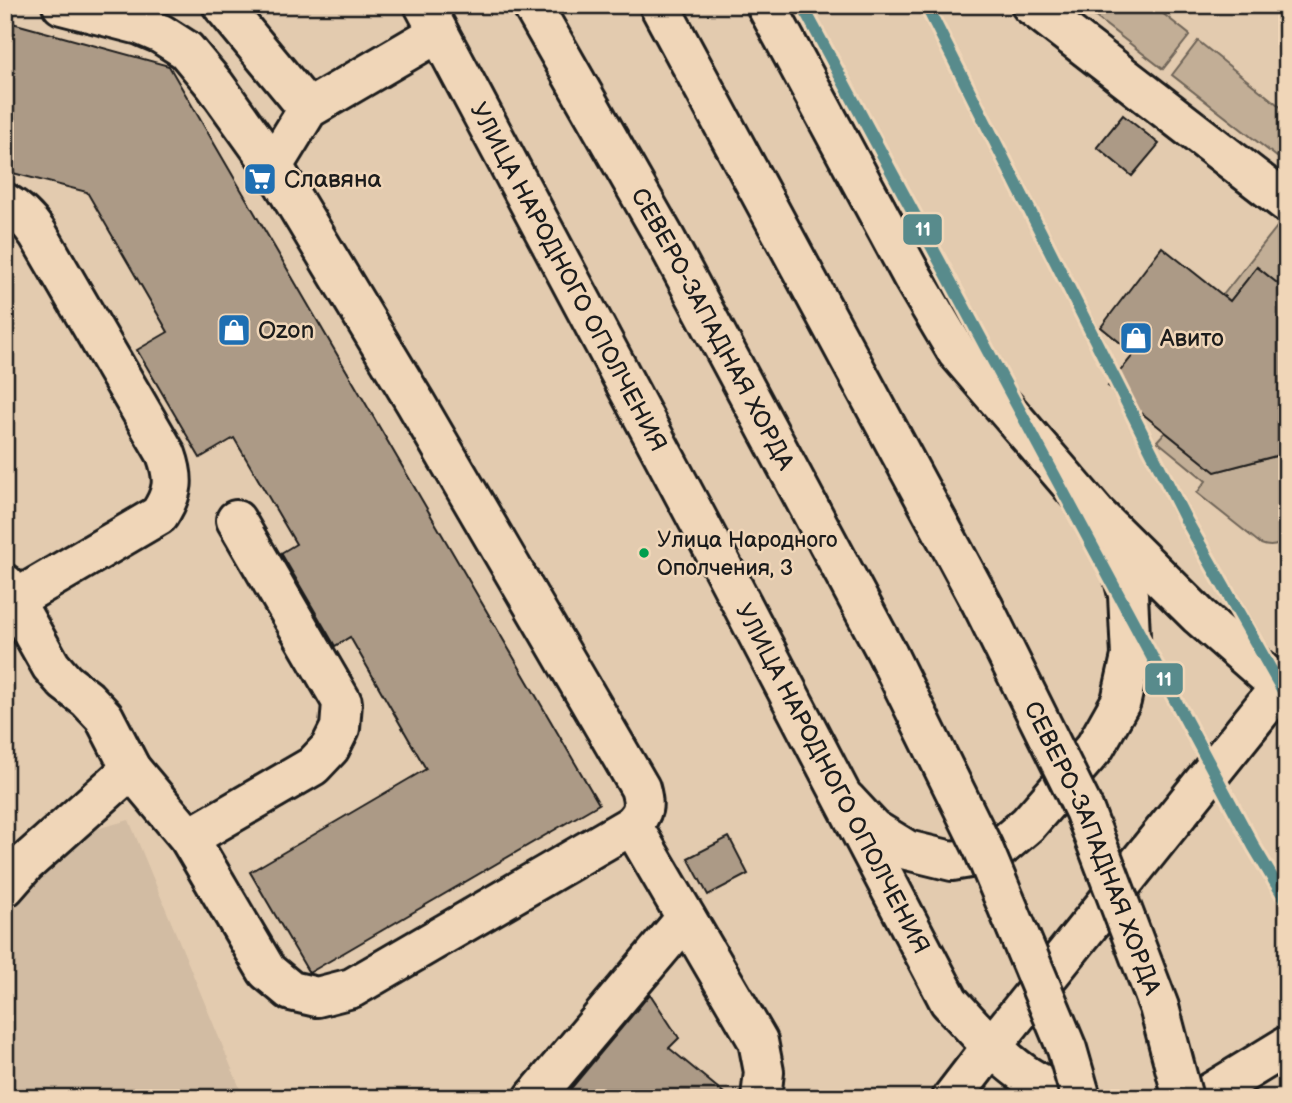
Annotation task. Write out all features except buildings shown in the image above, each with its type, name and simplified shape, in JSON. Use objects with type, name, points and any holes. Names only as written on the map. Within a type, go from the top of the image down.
[{"type":"main road","points":[[5,203],[28,219],[45,246],[166,454],[172,469],[169,500],[159,515],[10,592],[51,666],[104,717],[131,769],[189,838],[267,971],[291,991],[317,998],[352,988],[632,825],[641,815],[644,802],[640,788],[415,402],[272,166],[215,85],[186,50],[161,34],[140,25],[62,5]]},
{"type":"main road","points":[[222,5],[308,108]]},
{"type":"main road","name":"СЕВЕРО-ЗАПАДНАЯ ХОРДА","points":[[532,5],[666,240],[888,655],[984,848],[1067,1049],[1079,1098]]},
{"type":"main road","name":"СЕВЕРО-ЗАПАДНАЯ ХОРДА","points":[[659,5],[983,606],[1084,810],[1159,1007],[1184,1098]]},
{"type":"main road","points":[[766,5],[912,276],[957,352],[1112,530],[1199,616],[1284,686],[952,1098]]},
{"type":"main road","points":[[1031,5],[1287,203]]},
{"type":"main road","points":[[272,166],[308,108],[431,19]]},
{"type":"main road","name":"УЛИЦА НАРОДНОГО ОПОЛЧЕНИЯ","points":[[431,19],[845,798],[949,1001],[992,1046],[1024,1074],[1062,1093],[1079,1098]]},
{"type":"main road","points":[[189,838],[313,766],[330,748],[340,729],[342,702],[236,520]]},
{"type":"main road","points":[[845,798],[873,829],[907,850],[952,861],[993,854],[1028,824],[1095,747],[1121,701],[1131,656],[1128,594],[1112,530]]},
{"type":"main road","points":[[5,887],[26,863],[131,769]]},
{"type":"main road","points":[[632,825],[758,1041],[764,1072],[761,1098]]},
{"type":"main road","points":[[534,1098],[686,918]]},
{"type":"main road","points":[[1202,1098],[1287,1046]]},
{"type":"shaded area","points":[[1080,5],[1152,5],[1190,35],[1163,69]]},
{"type":"shaded area","points":[[1198,41],[1287,112],[1287,145],[1277,157],[1172,75]]},
{"type":"shaded area","points":[[1284,218],[1287,220],[1287,291],[1257,267],[1230,301],[1223,295]]},
{"type":"shaded area","points":[[1165,432],[1215,472],[1287,453],[1287,539],[1275,546],[1261,544],[1197,493],[1206,481],[1157,441]]},
{"type":"shaded area","points":[[129,820],[244,1098],[5,1098],[5,911],[74,835]]},
{"type":"transit line","name":"11","points":[[802,5],[1254,847],[1287,902]]},
{"type":"transit line","name":"11","points":[[926,5],[1186,520],[1287,698]]},
{"type":"place","name":"Славяна","points":[[260,179]]},
{"type":"place","name":"Ozon","points":[[234,330]]},
{"type":"place","name":"Авито","points":[[1136,338]]},
{"type":"place","name":"Улица Народного Ополчения, 3","points":[[644,553]]}]
